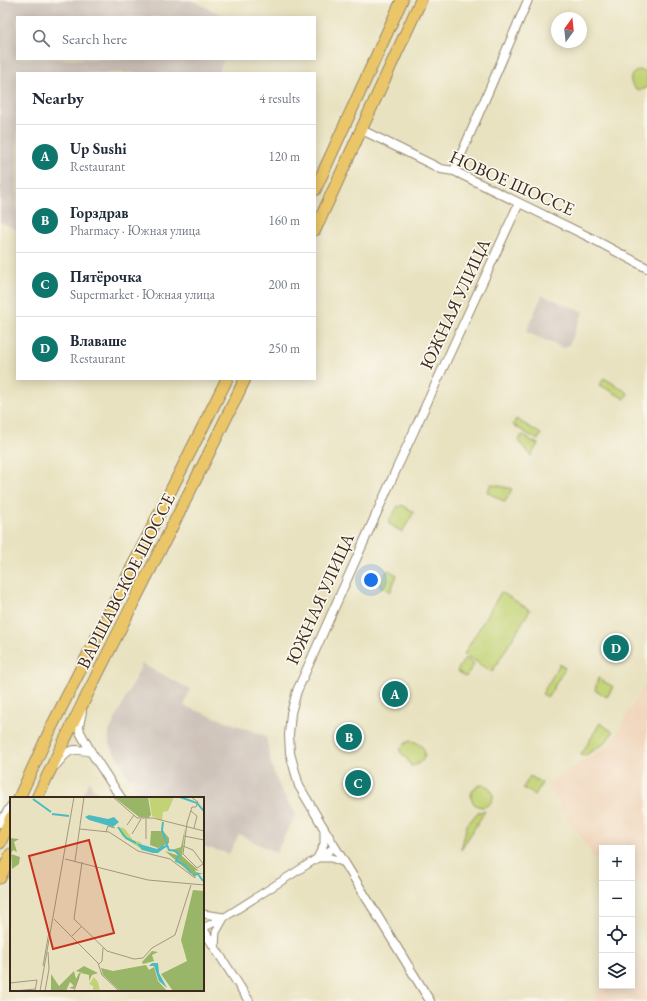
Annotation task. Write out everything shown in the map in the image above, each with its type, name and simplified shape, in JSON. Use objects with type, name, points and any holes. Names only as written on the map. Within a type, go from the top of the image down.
[{"type":"main road","points":[[316,188],[402,0]]},
{"type":"main road","points":[[316,228],[421,0]]},
{"type":"main road","name":"ВАРШАВСКОЕ ШОССЕ","points":[[19,797],[52,726],[226,380]]},
{"type":"main road","name":"ВАРШАВСКОЕ ШОССЕ","points":[[37,797],[83,702],[246,380]]},
{"type":"main road","points":[[0,843],[10,819]]},
{"type":"main road","points":[[0,878],[10,856]]},
{"type":"street","points":[[454,171],[528,0]]},
{"type":"street","name":"НОВОЕ ШОССЕ","points":[[362,130],[441,169],[454,171],[591,238],[647,268]]},
{"type":"street","name":"ЮЖНАЯ УЛИЦА","points":[[430,1001],[299,786],[290,753],[288,735],[291,713],[297,691],[405,450],[519,203]]},
{"type":"street","points":[[83,702],[79,726],[80,732],[90,752],[112,782],[120,797]]},
{"type":"street","points":[[47,775],[69,751],[77,749],[90,752]]},
{"type":"street","points":[[17,797],[28,776]]},
{"type":"street","points":[[0,823],[10,808]]},
{"type":"street","points":[[317,858],[324,844],[324,828]]},
{"type":"street","points":[[204,928],[225,917],[335,847]]},
{"type":"street","points":[[317,858],[331,858],[345,863]]},
{"type":"street","points":[[204,914],[225,917]]},
{"type":"street","points":[[215,948],[216,932],[220,922],[225,917]]},
{"type":"street","points":[[204,930],[250,1001]]},
{"type":"shaded area","points":[[0,0],[191,0],[225,16],[16,16],[16,60],[224,60],[218,72],[16,72],[16,230],[0,222]]},
{"type":"shaded area","points":[[542,295],[583,312],[569,345],[563,348],[526,332]]},
{"type":"shaded area","points":[[142,664],[190,689],[184,706],[266,736],[274,774],[282,792],[296,814],[276,853],[239,834],[229,854],[204,846],[204,797],[140,797],[109,743],[109,732]]},
{"type":"shaded area","points":[[647,681],[647,889],[635,882],[635,845],[599,845],[599,860],[593,856],[546,784],[610,744]]},
{"type":"shaded area","points":[[89,782],[100,797],[82,797]]},
{"type":"shaded area","points":[[635,954],[647,961],[647,1001],[592,1001],[599,989],[635,989]]},
{"type":"green space","points":[[639,70],[647,72],[647,88],[640,90],[635,88],[631,83],[632,75]]},
{"type":"green space","points":[[604,378],[628,393],[625,399],[600,385]]},
{"type":"green space","points":[[516,419],[541,434],[538,440],[513,425]]},
{"type":"green space","points":[[522,435],[538,444],[531,456],[518,441]]},
{"type":"green space","points":[[491,484],[512,489],[505,502],[487,492]]},
{"type":"green space","points":[[402,505],[414,512],[402,532],[388,523],[398,506],[400,507]]},
{"type":"green space","points":[[388,570],[397,575],[390,592],[379,585]]},
{"type":"green space","points":[[501,592],[530,610],[492,672],[464,654]]},
{"type":"green space","points":[[465,658],[474,664],[466,677],[457,671]]},
{"type":"green space","points":[[560,664],[565,668],[548,697],[542,694]]},
{"type":"green space","points":[[598,678],[613,687],[607,697],[595,690]]},
{"type":"green space","points":[[600,723],[613,732],[605,743],[584,756],[581,755]]},
{"type":"green space","points":[[410,741],[421,745],[425,754],[422,762],[411,766],[400,752],[403,745]]},
{"type":"green space","points":[[530,776],[542,783],[535,795],[523,788]]},
{"type":"green space","points":[[482,785],[490,788],[493,796],[490,804],[482,807],[474,804],[471,796],[474,788]]},
{"type":"green space","points":[[485,811],[461,850],[467,825],[478,812]]},
{"type":"place","name":"Влаваше","points":[[616,648]]},
{"type":"place","name":"Up Sushi","points":[[395,694]]},
{"type":"place","name":"Горздрав","points":[[349,737]]},
{"type":"place","name":"Пятёрочка","points":[[358,783]]}]
